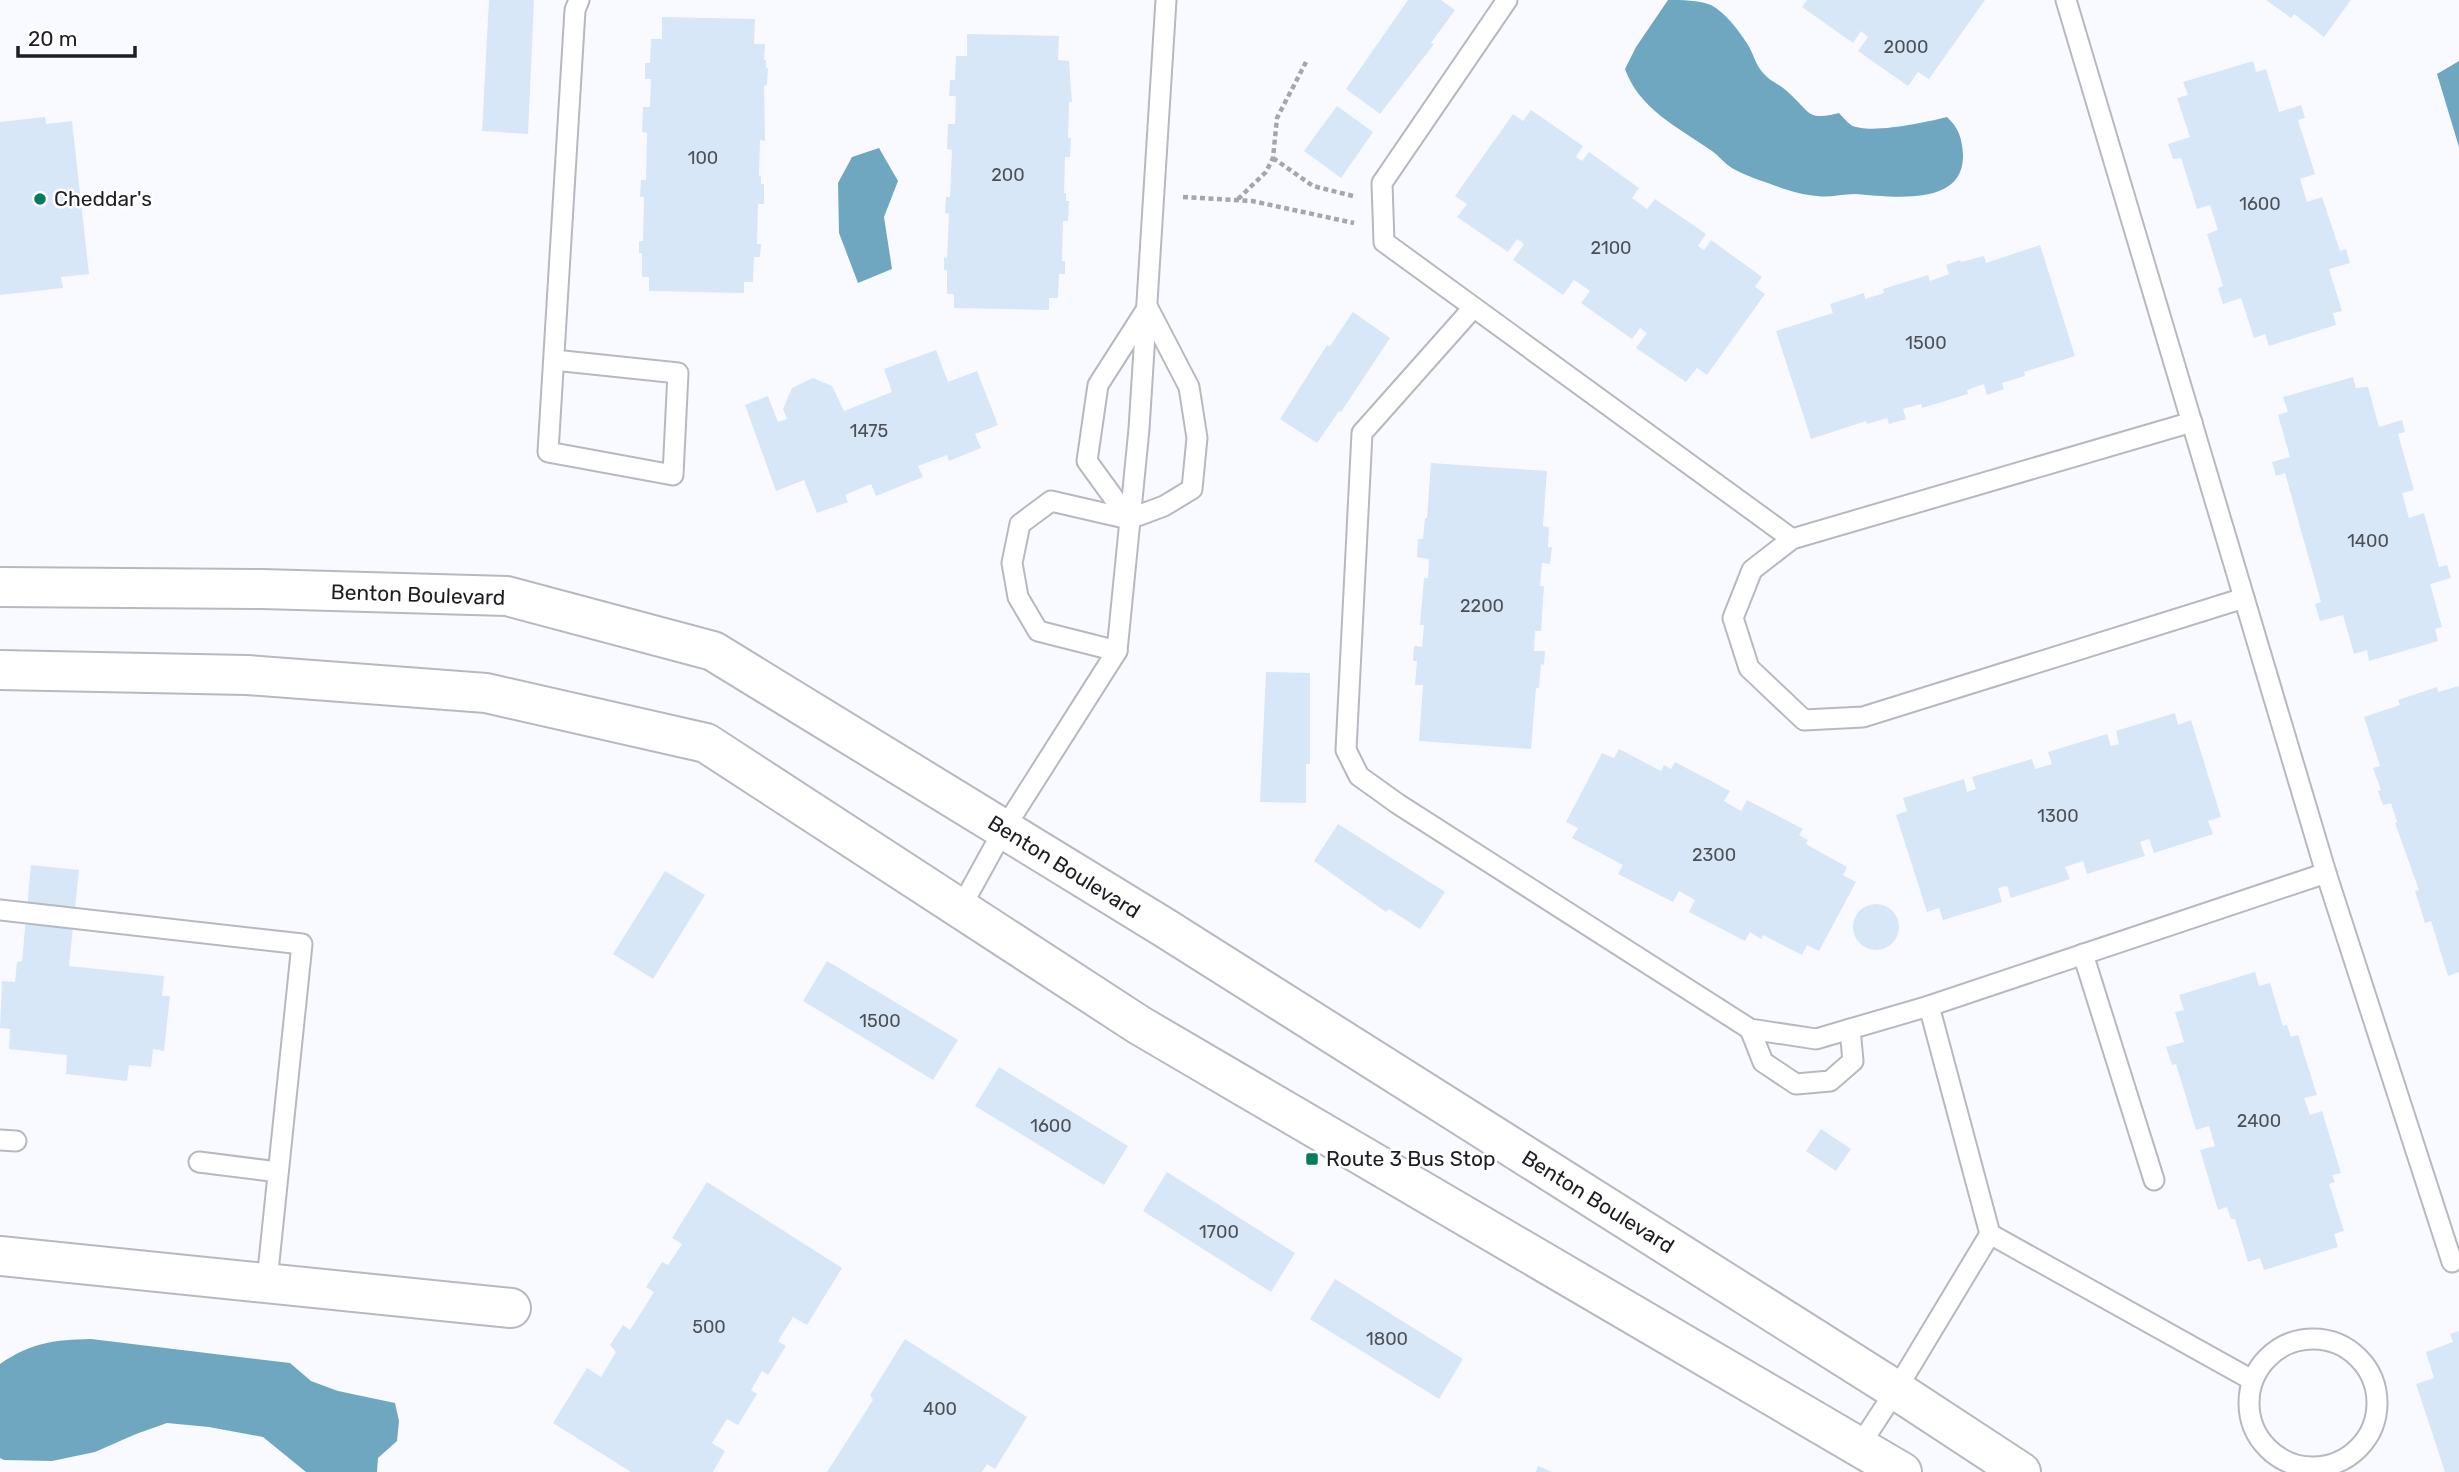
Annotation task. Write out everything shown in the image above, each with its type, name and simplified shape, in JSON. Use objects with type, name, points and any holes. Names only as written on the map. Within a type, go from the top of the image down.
[{"type":"street","name":"Benton Boulevard","points":[[0,587],[262,589],[507,596],[713,651],[1004,829],[1896,1390],[2021,1472]]},
{"type":"street","points":[[0,670],[247,674],[486,693],[706,743],[1139,1026],[1878,1462]]},
{"type":"street","points":[[0,1256],[267,1281],[511,1308]]},
{"type":"lane","points":[[554,360],[678,373],[673,475],[548,452],[575,10],[579,0]]},
{"type":"lane","points":[[960,909],[1004,829],[1117,651],[1139,429],[1166,0]]},
{"type":"lane","points":[[1507,0],[1382,183],[1384,242],[1792,539]]},
{"type":"lane","points":[[2066,0],[2326,873],[2452,1262]]},
{"type":"lane","points":[[1117,651],[1038,631],[1017,597],[1012,563],[1020,524],[1051,501],[1129,519],[1164,506],[1192,489],[1197,438],[1189,387],[1148,308]]},
{"type":"lane","points":[[1129,519],[1087,461],[1098,385],[1148,308]]},
{"type":"lane","points":[[1473,308],[1362,433],[1346,750],[1359,776],[1398,804],[1750,1030],[1816,1039],[1929,1006],[2326,873]]},
{"type":"lane","points":[[2192,422],[1792,539],[1752,570],[1733,618],[1749,668],[1804,719],[1863,718],[2244,598]]},
{"type":"lane","points":[[0,910],[302,944],[267,1281]]},
{"type":"lane","points":[[2083,954],[2154,1180]]},
{"type":"lane","points":[[1929,1006],[1990,1234],[2252,1380]]},
{"type":"lane","points":[[1750,1030],[1763,1062],[1796,1084],[1830,1081],[1853,1061],[1850,1029]]},
{"type":"lane","points":[[199,1161],[278,1172]]},
{"type":"lane","points":[[1878,1462],[1896,1390],[1990,1234]]},
{"type":"lane","points":[[2306,1339],[2328,1340],[2348,1349],[2364,1364],[2373,1383],[2377,1405],[2372,1426],[2362,1444],[2346,1458],[2327,1466],[2307,1467],[2287,1462],[2269,1451],[2256,1435],[2250,1415],[2249,1395],[2252,1380],[2268,1357],[2286,1344],[2306,1339]]},
{"type":"path","points":[[1237,200],[1266,172],[1273,158],[1277,118],[1306,62]]},
{"type":"path","points":[[1273,158],[1313,186],[1354,196],[1382,195]]},
{"type":"path","points":[[1154,196],[1237,200],[1384,230]]},
{"type":"water","points":[[1668,0],[1700,2],[1717,8],[1741,34],[1763,73],[1810,114],[1821,116],[1839,113],[1851,125],[1871,129],[1898,127],[1947,117],[1961,139],[1963,154],[1960,172],[1952,184],[1922,195],[1822,196],[1786,190],[1732,168],[1650,106],[1631,83],[1625,69],[1636,47]]},
{"type":"water","points":[[2459,61],[2459,147],[2437,74]]},
{"type":"water","points":[[879,148],[898,181],[884,217],[892,269],[858,283],[839,233],[838,183],[852,157]]},
{"type":"water","points":[[91,1339],[290,1363],[311,1381],[338,1391],[395,1403],[399,1421],[397,1441],[378,1458],[377,1472],[306,1472],[263,1437],[209,1427],[167,1423],[95,1452],[52,1461],[0,1458],[0,1364],[33,1347],[66,1340]]},
{"type":"building","points":[[489,0],[534,0],[528,134],[482,131]]},
{"type":"building","points":[[1408,0],[1441,0],[1455,10],[1431,43],[1434,44],[1380,114],[1346,89]]},
{"type":"building","points":[[1807,0],[1985,0],[1929,79],[1918,72],[1908,86],[1858,51],[1868,37],[1861,31],[1853,43],[1802,7]]},
{"type":"building","points":[[2266,0],[2351,0],[2324,37],[2294,14],[2291,18]]},
{"type":"building","points":[[662,17],[755,19],[754,44],[765,44],[764,60],[768,68],[767,85],[764,86],[765,141],[760,140],[759,176],[761,184],[764,184],[764,204],[758,204],[757,244],[761,244],[760,257],[754,257],[753,282],[744,282],[744,293],[649,291],[649,277],[642,277],[639,241],[643,241],[644,197],[640,197],[641,180],[646,180],[647,133],[642,132],[643,107],[650,107],[651,79],[645,79],[645,63],[650,63],[651,39],[662,39]]},
{"type":"building","points":[[967,34],[1059,36],[1058,60],[1069,61],[1072,102],[1069,102],[1070,157],[1065,157],[1064,193],[1066,201],[1069,201],[1068,221],[1063,221],[1062,261],[1065,261],[1065,274],[1059,274],[1058,298],[1049,298],[1049,310],[954,308],[954,294],[947,294],[944,257],[947,258],[949,214],[945,213],[946,197],[950,197],[952,150],[947,149],[948,124],[955,124],[956,96],[949,96],[950,80],[955,80],[956,56],[967,56]]},
{"type":"building","points":[[2253,61],[2256,72],[2266,69],[2279,112],[2301,105],[2305,118],[2298,120],[2315,174],[2300,179],[2307,202],[2322,197],[2340,251],[2346,249],[2350,263],[2329,269],[2342,311],[2333,313],[2336,325],[2269,346],[2265,334],[2254,338],[2241,298],[2223,304],[2218,288],[2223,286],[2207,234],[2218,230],[2210,205],[2197,209],[2181,158],[2173,159],[2168,144],[2190,137],[2177,98],[2188,95],[2183,82]]},
{"type":"building","points":[[1337,106],[1373,132],[1341,178],[1304,151]]},
{"type":"building","points":[[1531,110],[1583,146],[1576,157],[1582,161],[1589,152],[1639,188],[1632,198],[1647,209],[1655,199],[1706,234],[1698,246],[1704,250],[1711,240],[1762,277],[1755,287],[1765,294],[1707,375],[1697,368],[1686,382],[1636,348],[1647,333],[1640,328],[1632,339],[1581,303],[1590,291],[1574,280],[1563,295],[1513,260],[1524,244],[1517,239],[1508,252],[1457,217],[1467,204],[1455,196],[1513,114],[1523,121]]},
{"type":"building","name":"Cheddar's","points":[[45,117],[46,124],[72,121],[89,274],[61,277],[63,288],[0,295],[0,122]]},
{"type":"building","points":[[2040,245],[2075,356],[2024,372],[2025,376],[2002,383],[2004,389],[1987,395],[1984,384],[1967,390],[1968,394],[1922,408],[1921,404],[1903,409],[1906,419],[1889,424],[1887,418],[1867,424],[1866,421],[1811,439],[1776,331],[1833,313],[1830,304],[1864,293],[1865,299],[1884,293],[1883,289],[1928,275],[1930,281],[1949,274],[1946,265],[1960,260],[1961,262],[1984,256],[1986,263]]},
{"type":"building","points":[[1353,312],[1390,338],[1317,443],[1280,419],[1327,345],[1330,346]]},
{"type":"building","points":[[936,350],[948,382],[977,371],[998,425],[975,434],[981,448],[949,461],[947,455],[918,466],[923,477],[876,496],[871,484],[845,495],[848,502],[817,513],[804,480],[776,491],[745,405],[768,396],[778,422],[787,419],[783,409],[792,388],[813,378],[832,386],[844,411],[892,392],[884,369]]},
{"type":"building","points":[[2353,377],[2356,388],[2368,387],[2379,427],[2402,420],[2405,432],[2398,434],[2414,490],[2402,493],[2409,518],[2424,513],[2439,567],[2447,565],[2451,578],[2430,584],[2442,627],[2435,629],[2438,641],[2369,661],[2367,650],[2354,654],[2343,615],[2320,621],[2315,604],[2321,602],[2285,473],[2276,476],[2272,462],[2290,457],[2278,415],[2288,412],[2283,397]]},
{"type":"building","points":[[1431,463],[1547,471],[1543,526],[1549,527],[1548,547],[1552,547],[1550,564],[1542,563],[1540,586],[1544,586],[1541,631],[1535,631],[1534,651],[1545,651],[1539,688],[1536,688],[1531,749],[1419,741],[1423,685],[1415,685],[1417,661],[1413,661],[1414,646],[1422,647],[1424,625],[1420,625],[1424,578],[1428,578],[1429,559],[1417,557],[1418,539],[1423,539],[1427,518]]},
{"type":"building","points":[[1266,672],[1310,673],[1310,764],[1306,764],[1306,803],[1260,802]]},
{"type":"building","points":[[2459,686],[2459,972],[2448,976],[2431,921],[2425,923],[2415,891],[2419,890],[2395,823],[2397,822],[2391,803],[2383,805],[2378,791],[2381,790],[2373,768],[2380,766],[2364,717],[2400,705],[2398,700],[2437,687],[2438,692]]},
{"type":"building","points":[[2175,713],[2178,725],[2191,720],[2221,817],[2208,821],[2213,834],[2154,853],[2149,839],[2140,842],[2145,856],[2087,874],[2083,861],[2065,867],[2070,879],[2011,898],[2007,886],[1998,888],[2002,902],[1943,920],[1939,908],[1927,912],[1896,815],[1907,811],[1903,798],[1964,779],[1967,792],[1976,789],[1972,777],[2032,759],[2035,769],[2052,764],[2048,752],[2107,734],[2111,746],[2119,744],[2116,731]]},
{"type":"building","points":[[1619,749],[1661,771],[1664,765],[1671,769],[1675,762],[1730,791],[1724,801],[1741,811],[1747,800],[1803,829],[1799,835],[1808,840],[1806,844],[1847,867],[1843,875],[1856,882],[1819,951],[1807,945],[1802,955],[1763,935],[1761,939],[1750,932],[1745,941],[1689,912],[1695,900],[1679,891],[1673,902],[1618,874],[1623,865],[1572,838],[1578,828],[1566,822],[1602,753],[1614,758]]},
{"type":"building","points":[[1338,824],[1445,892],[1420,929],[1389,909],[1386,912],[1314,861]]},
{"type":"building","points":[[31,865],[79,870],[69,966],[164,976],[162,996],[170,996],[164,1051],[153,1049],[151,1067],[129,1065],[127,1081],[66,1074],[67,1055],[9,1049],[10,1029],[0,1028],[2,981],[15,982],[17,962],[22,961]]},
{"type":"building","points":[[665,871],[705,895],[653,979],[613,954]]},
{"type":"building","points":[[1876,904],[1885,905],[1892,911],[1898,918],[1898,936],[1892,943],[1885,949],[1876,950],[1867,949],[1860,943],[1854,936],[1853,927],[1854,918],[1860,911],[1867,905]]},
{"type":"building","points":[[827,961],[958,1040],[933,1080],[803,1001]]},
{"type":"building","points":[[2255,972],[2259,986],[2270,983],[2283,1026],[2287,1025],[2291,1037],[2298,1035],[2317,1095],[2304,1098],[2310,1115],[2322,1111],[2341,1173],[2332,1175],[2335,1182],[2329,1184],[2344,1231],[2334,1234],[2338,1247],[2264,1270],[2260,1258],[2248,1262],[2235,1219],[2231,1219],[2227,1207],[2218,1210],[2200,1150],[2215,1146],[2209,1126],[2196,1130],[2176,1064],[2172,1065],[2166,1047],[2184,1042],[2175,1012],[2184,1010],[2179,995]]},
{"type":"building","points":[[999,1067],[1128,1146],[1104,1185],[975,1106]]},
{"type":"building","points":[[1821,1129],[1851,1149],[1836,1171],[1806,1151]]},
{"type":"building","points":[[1167,1172],[1295,1253],[1271,1292],[1143,1211]]},
{"type":"building","points":[[707,1182],[842,1268],[807,1325],[793,1317],[778,1341],[786,1346],[768,1375],[762,1371],[751,1390],[757,1394],[738,1425],[727,1419],[712,1443],[725,1451],[713,1472],[631,1472],[553,1423],[587,1368],[601,1377],[616,1352],[610,1345],[623,1325],[630,1330],[654,1292],[646,1287],[662,1262],[668,1265],[682,1244],[672,1238]]},
{"type":"building","points":[[1335,1279],[1463,1359],[1439,1399],[1310,1319]]},
{"type":"building","points":[[2459,1331],[2459,1472],[2445,1472],[2416,1384],[2434,1378],[2426,1352],[2453,1342],[2450,1334]]},
{"type":"building","points":[[905,1339],[1027,1417],[995,1469],[987,1464],[982,1472],[827,1472],[873,1400],[870,1395]]},
{"type":"building","points":[[1538,1466],[1552,1472],[1536,1472]]},
{"type":"place","name":"Cheddar's","points":[[40,199]]},
{"type":"place","name":"Route 3 Bus Stop","points":[[1312,1159]]}]
